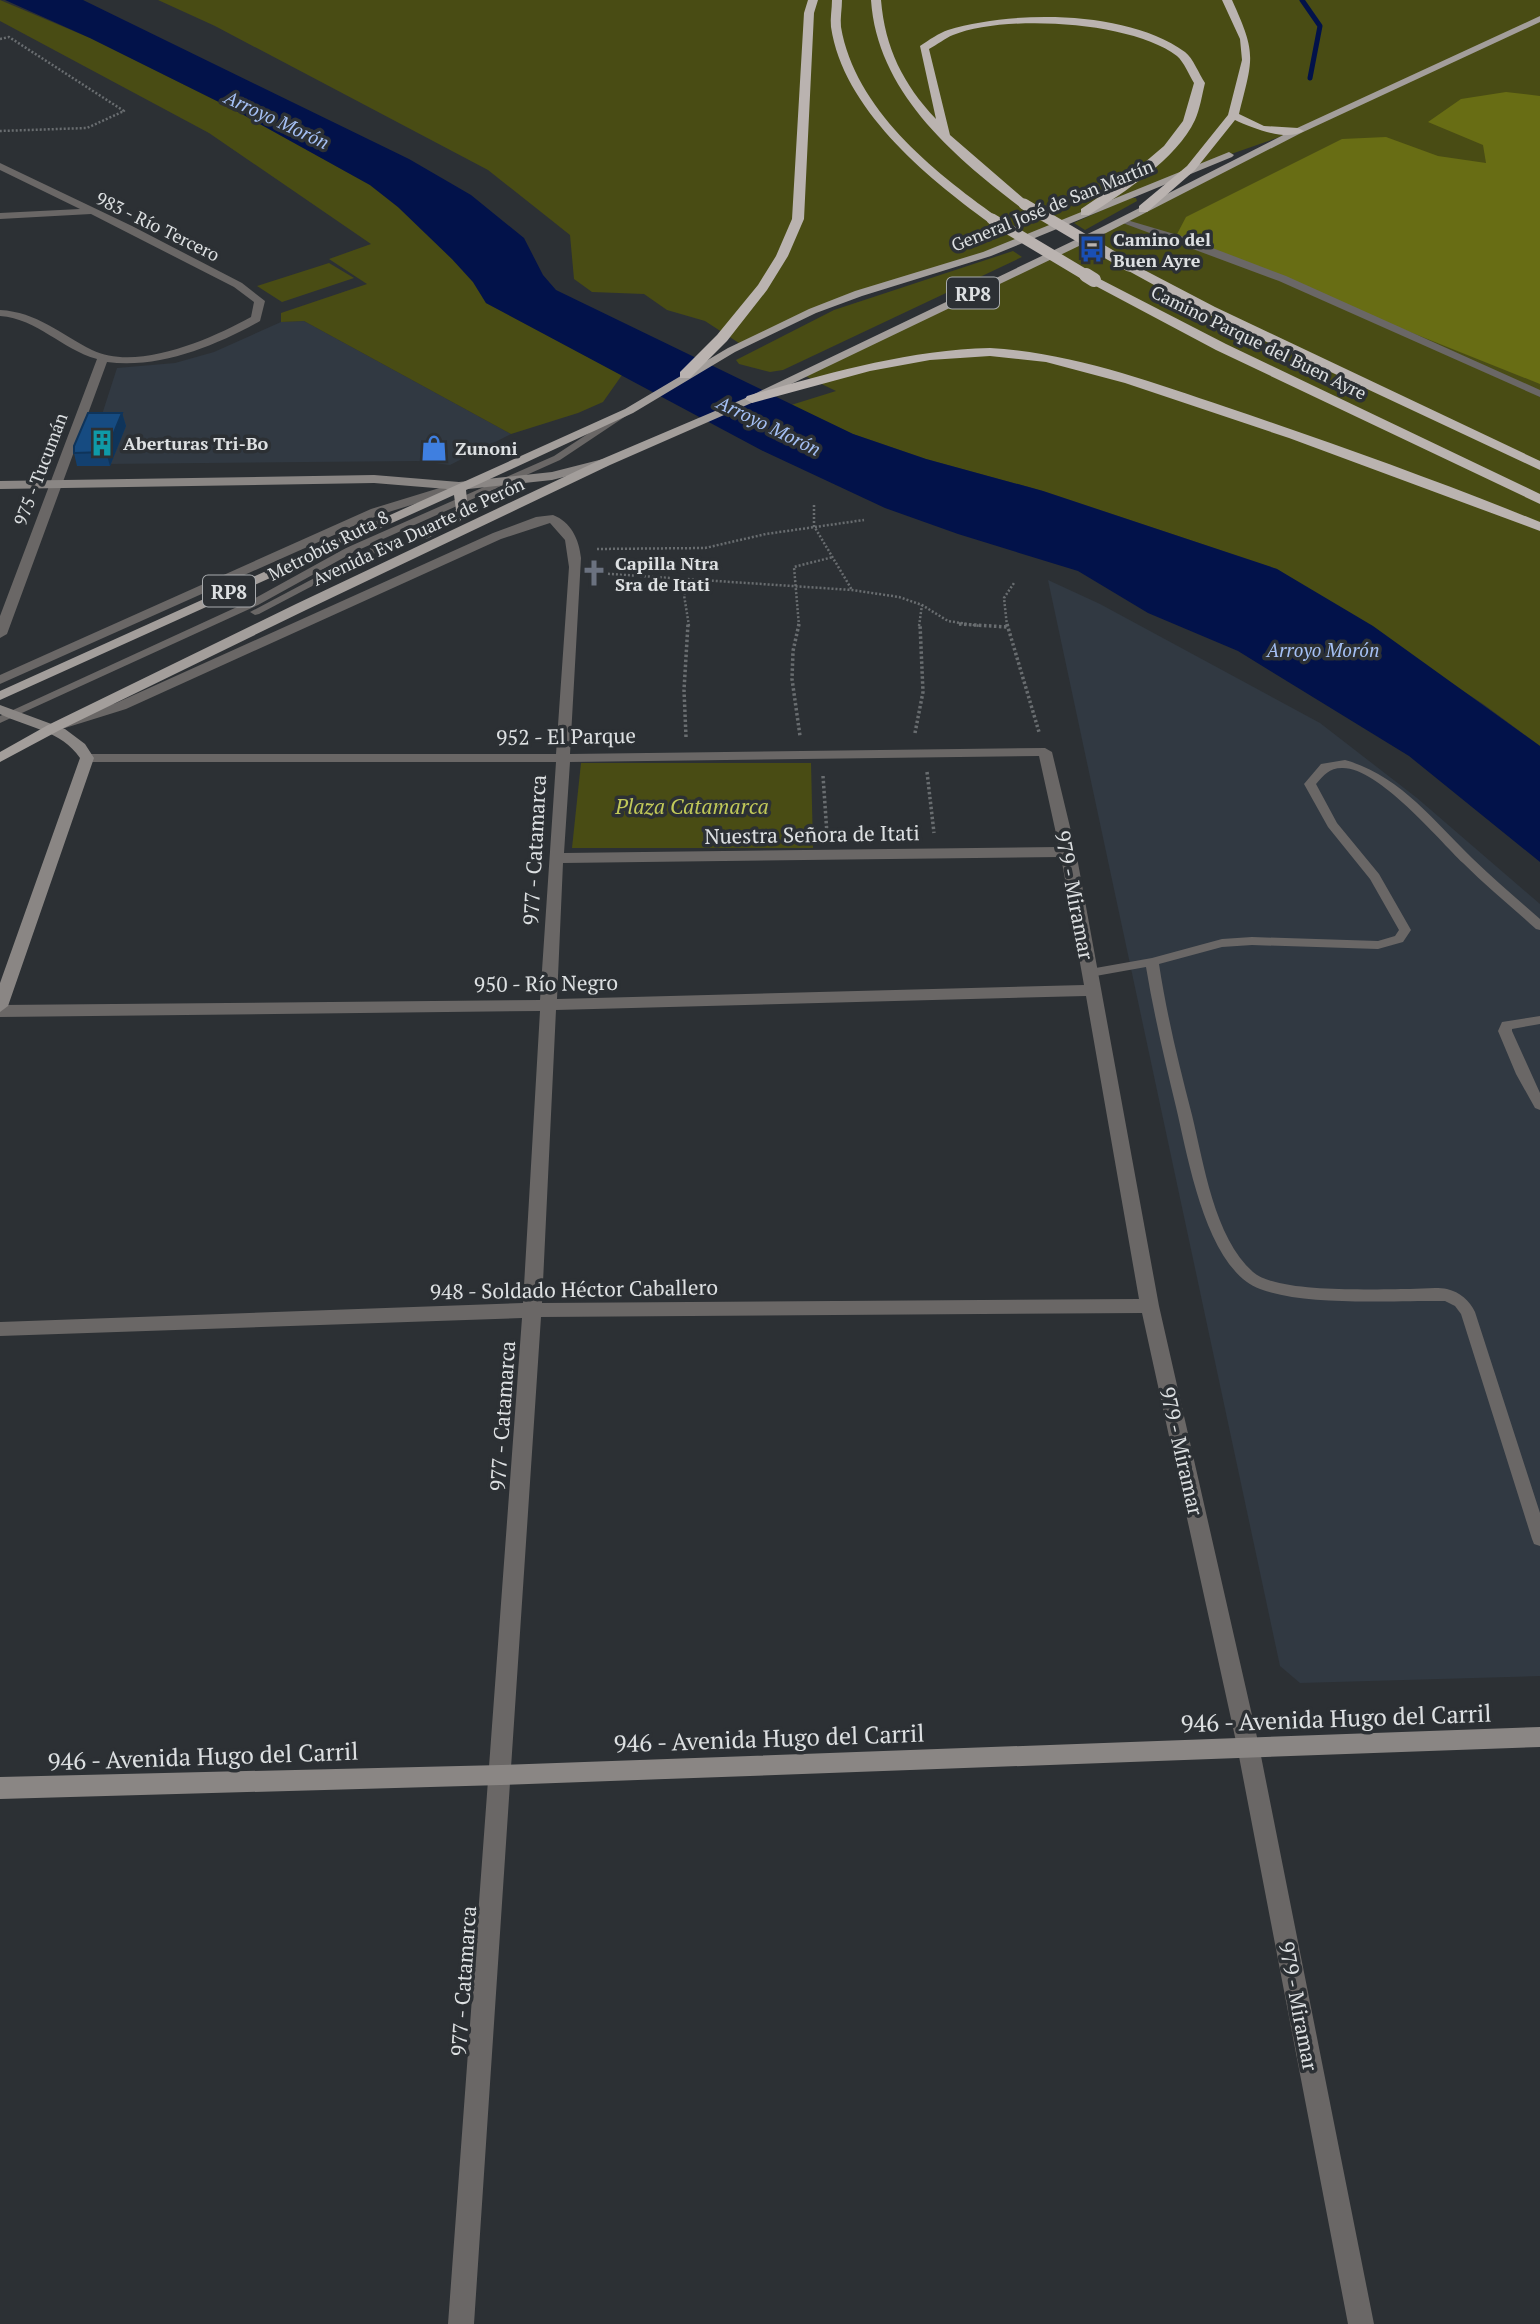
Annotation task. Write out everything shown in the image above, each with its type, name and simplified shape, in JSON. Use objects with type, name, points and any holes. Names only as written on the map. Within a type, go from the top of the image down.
[{"type":"highway","points":[[685,376],[722,338],[763,287],[782,256],[798,219],[809,13],[813,0]]},
{"type":"highway","name":"Camino Parque del Buen Ayre","points":[[837,0],[836,27],[847,60],[864,96],[894,134],[932,173],[992,219],[1094,280],[1221,347],[1540,500]]},
{"type":"highway","name":"Camino Parque del Buen Ayre","points":[[876,0],[879,31],[904,86],[988,178],[1024,204],[1210,310],[1540,467]]},
{"type":"highway","points":[[1143,209],[1191,168],[1233,115],[1247,60],[1245,39],[1227,0]]},
{"type":"highway","points":[[1038,8],[1060,9]]},
{"type":"highway","points":[[945,134],[924,48],[935,32],[950,24],[1005,10]]},
{"type":"highway","points":[[1083,11],[1127,20],[1158,32],[1184,54],[1194,67],[1198,92],[1189,121],[1166,148],[1117,191],[1085,212]]},
{"type":"highway","points":[[1233,115],[1262,129],[1298,131]]},
{"type":"highway","points":[[752,399],[808,378],[954,353],[1003,353],[1059,361],[1161,390],[1324,445],[1540,527]]},
{"type":"main road","name":"General José de San Martín","points":[[808,378],[1298,131],[1540,19]]},
{"type":"main road","name":"General José de San Martín","points":[[742,345],[838,301],[985,254],[1191,168],[1298,131]]},
{"type":"main road","name":"Avenida Eva Duarte de Perón","points":[[0,696],[629,411],[742,345]]},
{"type":"main road","name":"Avenida Eva Duarte de Perón","points":[[0,758],[53,728],[301,607],[606,462],[752,399]]},
{"type":"main road","points":[[301,607],[362,565],[456,518],[462,505],[459,486]]},
{"type":"street","name":"983 - Río Tercero","points":[[0,166],[128,228],[253,294],[260,301],[256,318],[235,332],[174,353],[103,358]]},
{"type":"street","points":[[0,216],[90,211]]},
{"type":"street","points":[[1124,220],[1208,248],[1298,285],[1540,394]]},
{"type":"street","points":[[0,313],[28,316],[103,358]]},
{"type":"street","name":"975 - Tucumán","points":[[0,634],[103,358]]},
{"type":"street","points":[[0,485],[374,479],[459,486],[543,477],[606,462]]},
{"type":"street","name":"Avenida Eva Duarte de Perón","points":[[0,680],[375,512],[459,486]]},
{"type":"street","name":"Avenida Eva Duarte de Perón","points":[[53,728],[121,706],[497,536],[540,520],[553,519],[567,530],[576,565]]},
{"type":"street","name":"977 - Catamarca","points":[[461,2324],[532,1310],[556,858],[576,565]]},
{"type":"street","points":[[0,1008],[87,758],[84,751],[53,728],[4,715]]},
{"type":"street","name":"952 - El Parque","points":[[87,758],[562,758],[1045,752]]},
{"type":"street","name":"979 - Miramar","points":[[1045,752],[1068,852],[1150,1306],[1248,1746],[1361,2324]]},
{"type":"street","name":"Nuestra Señora de Itati","points":[[556,858],[1068,852]]},
{"type":"street","name":"950 - Río Negro","points":[[0,1008],[548,1005],[1091,982]]},
{"type":"street","name":"948 - Soldado Héctor Caballero","points":[[0,1329],[532,1310],[1150,1306]]},
{"type":"street","name":"946 - Avenida Hugo del Carril","points":[[0,1788],[501,1774],[1540,1737]]},
{"type":"lane","name":"Metrobús Ruta 8","points":[[304,588],[502,482],[572,451],[629,411]]},
{"type":"lane","name":"Metrobús Ruta 8","points":[[4,715],[254,603],[350,550],[462,505],[543,477]]},
{"type":"lane","name":"Metrobús Ruta 8","points":[[0,731],[304,588],[362,565]]},
{"type":"lane","points":[[1091,982],[1222,943],[1252,941],[1378,945],[1399,939],[1405,930],[1393,908],[1375,877],[1332,824],[1310,784],[1316,772],[1333,764],[1355,766],[1388,783],[1540,926]]},
{"type":"lane","points":[[1152,962],[1160,1014],[1205,1198],[1214,1223],[1238,1263],[1251,1279],[1268,1286],[1313,1293],[1447,1295],[1460,1302],[1468,1312],[1540,1539]]},
{"type":"lane","points":[[1540,1020],[1507,1025],[1505,1031],[1540,1105]]},
{"type":"lane","points":[[1523,1073],[1540,1073]]},
{"type":"path","points":[[0,39],[9,37],[124,111],[87,128],[0,131]]},
{"type":"path","points":[[814,505],[814,526],[852,590]]},
{"type":"path","points":[[576,565],[600,548],[705,548],[766,534],[864,520]]},
{"type":"path","points":[[802,755],[792,679],[793,650],[799,630],[794,567],[833,557]]},
{"type":"path","points":[[576,565],[689,580],[759,582],[796,588],[852,590],[899,597],[922,605],[948,621],[963,625],[1007,626]]},
{"type":"path","points":[[687,756],[684,690],[689,629],[684,595],[689,580]]},
{"type":"path","points":[[1014,583],[1003,598],[1007,626],[1045,752]]},
{"type":"path","points":[[922,605],[919,628],[923,692],[917,754],[936,853]]},
{"type":"path","points":[[822,755],[828,855]]},
{"type":"shaded area","points":[[1506,92],[1540,96],[1540,384],[1175,238],[1186,217],[1342,139],[1386,137],[1438,156],[1486,163],[1483,145],[1428,122],[1461,99]]},
{"type":"shaded area","points":[[304,321],[511,434],[450,465],[418,461],[104,464],[88,458],[117,368],[175,363],[214,352],[281,322]]},
{"type":"shaded area","points":[[1048,580],[1100,604],[1320,723],[1417,798],[1540,904],[1540,1676],[1300,1683],[1280,1666]]},
{"type":"green space","points":[[0,0],[90,38],[233,109],[370,185],[398,207],[452,259],[473,282],[486,303],[622,375],[603,402],[578,413],[511,434],[304,321],[281,322],[281,313],[367,284],[329,259],[371,244],[209,133],[0,21]]},
{"type":"green space","points":[[158,0],[1540,0],[1540,746],[1483,704],[1277,569],[1043,491],[926,459],[853,434],[791,405],[836,391],[801,374],[1102,231],[1291,133],[1191,168],[1011,244],[838,301],[742,345],[705,321],[667,310],[644,294],[592,292],[574,279],[570,235],[488,170],[215,26]]},
{"type":"green space","points":[[1129,198],[1136,198],[1137,201],[1085,230],[1074,223]]},
{"type":"green space","points":[[1013,251],[1022,257],[783,370],[770,372],[739,364],[736,360],[834,310]]},
{"type":"green space","points":[[329,263],[354,278],[282,302],[257,286]]},
{"type":"green space","name":"Plaza Catamarca","points":[[581,763],[811,763],[813,848],[572,848]]},
{"type":"water","name":"Arroyo Morón","points":[[5,0],[83,0],[409,159],[471,195],[524,238],[543,275],[556,290],[853,434],[926,459],[1043,491],[1277,569],[1373,626],[1540,746],[1540,862],[1409,756],[1238,651],[1148,613],[1078,571],[885,508],[761,450],[486,303],[473,282],[452,259],[398,207],[370,185],[233,109],[90,38]]},
{"type":"building","points":[[88,413],[122,413],[106,452],[74,453],[74,446]]},
{"type":"waterway","points":[[1302,0],[1320,26],[1310,78]]},
{"type":"place","name":"Camino del Buen Ayre","points":[[1092,249]]},
{"type":"place","name":"Aberturas Tri-Bo","points":[[102,443]]},
{"type":"place","name":"Zunoni","points":[[434,448]]},
{"type":"place","name":"Capilla Ntra Sra de Itati","points":[[594,573]]}]
